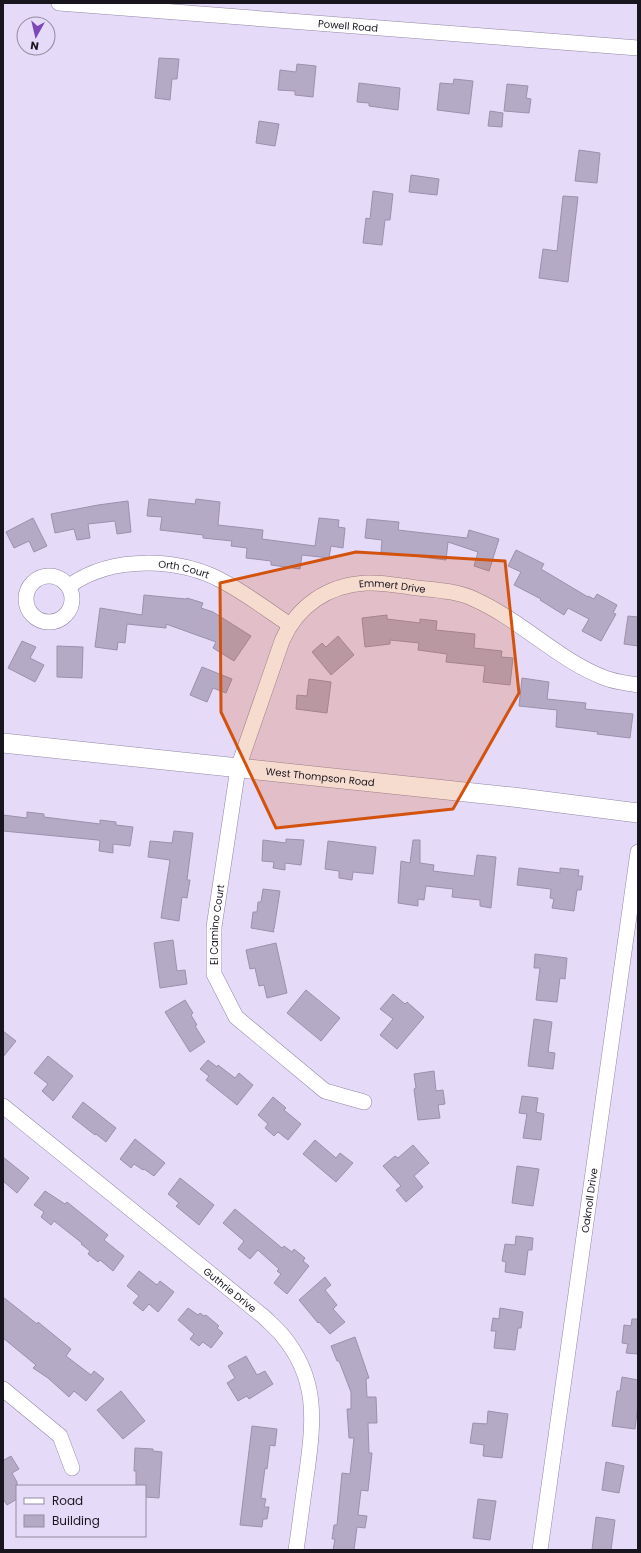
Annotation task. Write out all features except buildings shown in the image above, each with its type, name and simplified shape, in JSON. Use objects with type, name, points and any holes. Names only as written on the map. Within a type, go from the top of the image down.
[{"type":"main road","name":"West Thompson Road","points":[[3,743],[513,797],[638,812]]},
{"type":"street","name":"Powell Road","points":[[59,3],[638,48]]},
{"type":"street","name":"Orth Court","points":[[69,586],[81,578],[104,569],[160,563],[178,566],[225,582],[290,625]]},
{"type":"street","name":"Emmert Drive","points":[[238,768],[282,641],[290,625],[305,607],[317,598],[325,593],[350,585],[376,583],[461,594],[489,606],[583,668],[607,679],[638,685]]},
{"type":"street","name":"El Camino Court","points":[[238,768],[214,927],[214,974],[236,1017],[325,1091],[364,1102]]},
{"type":"street","name":"Oaknoll Drive","points":[[540,1550],[638,852]]},
{"type":"street","name":"Guthrie Drive","points":[[3,1106],[264,1317],[290,1346],[307,1380],[313,1418],[312,1438],[296,1550]]},
{"type":"street","points":[[3,1390],[60,1436],[72,1468]]},
{"type":"highlighted area","points":[[356,552],[505,561],[519,693],[453,809],[276,828],[221,712],[220,583]]}]
